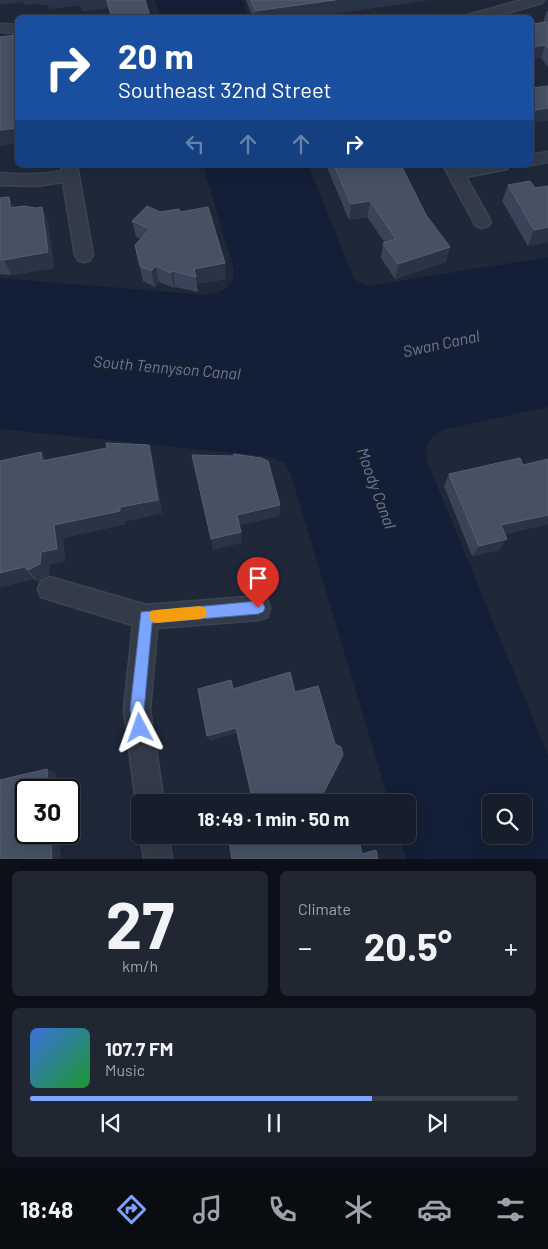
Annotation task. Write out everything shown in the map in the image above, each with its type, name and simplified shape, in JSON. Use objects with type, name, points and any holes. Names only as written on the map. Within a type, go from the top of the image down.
[{"type":"street","points":[[484,15],[537,0]]},
{"type":"street","points":[[0,28],[15,29]]},
{"type":"street","points":[[534,160],[548,158]]},
{"type":"street","points":[[478,167],[453,169],[482,222]]},
{"type":"street","points":[[0,180],[30,182],[50,180],[70,169],[84,255]]},
{"type":"street","points":[[50,590],[146,617],[258,608]]},
{"type":"street","points":[[146,617],[137,710],[149,794]]},
{"type":"street","points":[[156,844],[158,859]]},
{"type":"water","points":[[155,0],[242,0],[248,15],[160,15]]},
{"type":"water","points":[[204,167],[309,167],[354,278],[360,283],[369,286],[548,257],[548,407],[443,430],[431,438],[427,446],[426,455],[548,755],[548,859],[406,859],[402,844],[416,844],[416,794],[387,794],[291,475],[284,463],[272,457],[0,429],[0,278],[207,295],[226,288],[232,281],[234,270]]},
{"type":"building","points":[[107,0],[145,0],[150,15],[111,15]]},
{"type":"building","points":[[251,0],[335,0],[255,11]]},
{"type":"building","points":[[548,22],[548,48],[545,45],[534,47],[534,24]]},
{"type":"building","points":[[15,35],[15,128],[0,130],[0,37]]},
{"type":"building","points":[[548,86],[548,108],[534,110],[534,88]]},
{"type":"building","points":[[335,167],[402,167],[426,215],[450,247],[398,264],[383,243],[396,239],[370,201],[351,204]]},
{"type":"building","points":[[530,181],[535,188],[548,186],[548,227],[534,230],[508,185]]},
{"type":"building","points":[[9,197],[10,208],[24,206],[42,207],[48,252],[4,260],[0,259],[0,198]]},
{"type":"building","points":[[147,206],[160,212],[179,209],[180,212],[208,207],[225,263],[194,269],[196,277],[173,271],[171,273],[156,266],[151,271],[140,266],[135,245],[150,229],[132,221]]},
{"type":"building","points":[[106,443],[149,445],[158,500],[120,507],[120,511],[54,525],[57,549],[41,552],[40,564],[28,570],[24,567],[0,573],[0,461],[41,452],[42,461],[107,448]]},
{"type":"building","points":[[234,454],[261,458],[268,461],[280,505],[237,515],[241,532],[211,539],[192,455],[233,456]]},
{"type":"building","points":[[520,458],[523,465],[548,459],[548,515],[501,525],[507,539],[479,546],[449,474]]},
{"type":"building","points":[[290,672],[295,692],[318,686],[335,744],[341,747],[343,755],[323,794],[251,794],[236,728],[207,736],[198,689],[231,680],[233,689]]},
{"type":"building","points":[[47,769],[47,779],[15,779],[15,844],[51,844],[52,859],[0,859],[0,780]]},
{"type":"building","points":[[230,844],[360,844],[362,854],[376,850],[378,859],[232,859]]},
{"type":"slow traffic","points":[[156,616],[200,613]]},
{"type":"route","points":[[140,728],[137,710],[146,617],[258,608]]},
{"type":"water label","name":"Swan Canal","points":[[441,343]]},
{"type":"water label","name":"South Tennyson Canal","points":[[167,367]]},
{"type":"water label","name":"Moody Canal","points":[[377,488]]}]
